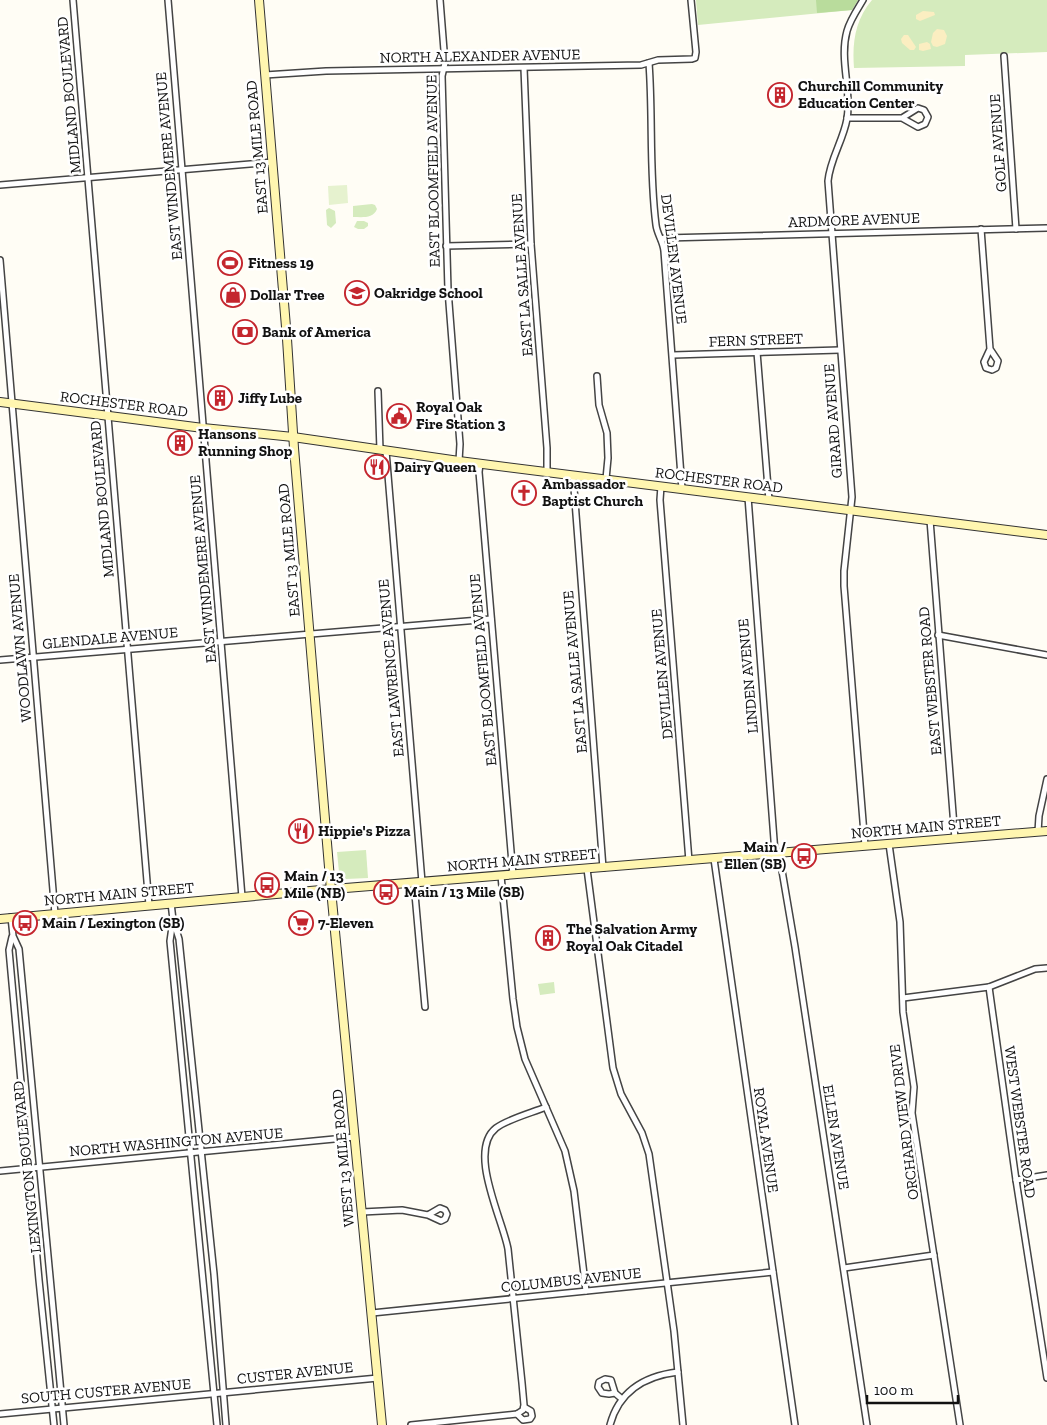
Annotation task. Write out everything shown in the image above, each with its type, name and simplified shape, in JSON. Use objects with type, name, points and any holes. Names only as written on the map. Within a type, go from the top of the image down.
[{"type":"main road","name":"EAST 13 MILE ROAD","points":[[259,0],[331,889]]},
{"type":"main road","name":"ROCHESTER ROAD","points":[[0,402],[203,428],[293,437],[480,464],[1047,535]]},
{"type":"main road","name":"NORTH MAIN STREET","points":[[0,918],[1047,831]]},
{"type":"main road","name":"WEST 13 MILE ROAD","points":[[331,889],[382,1425]]},
{"type":"street","name":"MIDLAND BOULEVARD","points":[[74,0],[149,906]]},
{"type":"street","name":"EAST WINDEMERE AVENUE","points":[[168,0],[242,897]]},
{"type":"street","name":"EAST BLOOMFIELD AVENUE","points":[[440,0],[445,63],[442,80],[448,307],[460,444],[459,461]]},
{"type":"street","name":"NORTH ALEXANDER AVENUE","points":[[265,75],[334,71],[641,65],[658,60],[695,58],[692,0]]},
{"type":"street","name":"GIRARD AVENUE","points":[[863,0],[853,16],[845,41],[847,118],[829,171],[828,182],[852,498],[844,586],[865,846]]},
{"type":"street","name":"GOLF AVENUE","points":[[1004,56],[1016,229]]},
{"type":"street","name":"DEVILLEN AVENUE","points":[[649,63],[652,109],[650,143],[656,226],[664,250],[682,489]]},
{"type":"street","name":"EAST LA SALLE AVENUE","points":[[524,68],[531,244],[547,448],[547,472]]},
{"type":"street","points":[[847,118],[902,118],[918,127],[925,124],[928,117],[924,110],[918,108],[902,118]]},
{"type":"street","points":[[0,185],[273,162]]},
{"type":"street","name":"ARDMORE AVENUE","points":[[661,240],[665,238],[1047,228]]},
{"type":"street","points":[[981,229],[990,349]]},
{"type":"street","points":[[446,246],[531,244]]},
{"type":"street","name":"WOODLAWN AVENUE","points":[[0,260],[55,914]]},
{"type":"street","name":"FERN STREET","points":[[672,355],[840,350]]},
{"type":"street","points":[[757,352],[769,500]]},
{"type":"street","points":[[597,376],[599,405],[607,433],[608,458],[606,479]]},
{"type":"street","name":"EAST LAWRENCE AVENUE","points":[[378,390],[400,627],[425,1007]]},
{"type":"street","name":"EAST BLOOMFIELD AVENUE","points":[[480,464],[479,472],[513,875]]},
{"type":"street","name":"EAST LA SALLE AVENUE","points":[[572,475],[603,868]]},
{"type":"street","name":"DEVILLEN AVENUE","points":[[660,486],[689,861]]},
{"type":"street","name":"LINDEN AVENUE","points":[[748,497],[777,853]]},
{"type":"street","name":"EAST WEBSTER ROAD","points":[[930,520],[955,839]]},
{"type":"street","name":"GLENDALE AVENUE","points":[[0,660],[491,619]]},
{"type":"street","points":[[938,635],[1047,655]]},
{"type":"street","points":[[1038,832],[1039,816],[1047,779]]},
{"type":"street","name":"ORCHARD VIEW DRIVE","points":[[889,844],[900,922],[903,998],[914,1086],[912,1113],[960,1425]]},
{"type":"street","name":"ELLEN AVENUE","points":[[777,853],[795,948],[867,1425]]},
{"type":"street","name":"ROYAL AVENUE","points":[[714,859],[795,1425]]},
{"type":"street","points":[[587,869],[612,1068],[621,1094],[642,1133],[649,1154],[667,1283],[683,1425]]},
{"type":"street","points":[[501,876],[517,1027],[526,1059],[558,1132],[570,1170],[586,1290]]},
{"type":"street","points":[[172,903],[173,920],[170,941],[204,1275],[217,1425]]},
{"type":"street","name":"LEXINGTON BOULEVARD","points":[[11,918],[13,936],[19,949],[64,1425]]},
{"type":"street","points":[[173,920],[179,939],[190,1039],[200,1152],[214,1274],[226,1425]]},
{"type":"street","name":"LEXINGTON BOULEVARD","points":[[13,936],[9,950],[54,1425]]},
{"type":"street","points":[[903,998],[989,987],[1035,969],[1047,968]]},
{"type":"street","name":"WEST WEBSTER ROAD","points":[[989,987],[1016,1180],[1047,1378]]},
{"type":"street","points":[[180,1040],[190,1039]]},
{"type":"street","points":[[19,1054],[28,1053]]},
{"type":"street","points":[[524,1409],[506,1238],[489,1184],[484,1152],[488,1140],[495,1129],[546,1107]]},
{"type":"street","name":"NORTH WASHINGTON AVENUE","points":[[0,1171],[355,1137]]},
{"type":"street","points":[[1016,1180],[1047,1175]]},
{"type":"street","points":[[362,1212],[396,1209],[428,1215]]},
{"type":"street","points":[[844,1268],[934,1255]]},
{"type":"street","name":"COLUMBUS AVENUE","points":[[372,1313],[773,1272]]},
{"type":"street","points":[[204,1275],[214,1274]]},
{"type":"street","points":[[39,1280],[51,1279]]},
{"type":"street","points":[[610,1425],[622,1399],[644,1381],[662,1374],[678,1372]]},
{"type":"street","name":"CUSTER AVENUE","points":[[214,1393],[378,1378]]},
{"type":"street","name":"SOUTH CUSTER AVENUE","points":[[0,1414],[214,1393]]},
{"type":"street","points":[[614,1393],[622,1399]]},
{"type":"street","points":[[411,1425],[517,1414],[524,1409],[530,1409],[532,1413],[530,1420],[523,1420],[517,1414]]},
{"type":"green space","points":[[696,0],[858,0],[852,10],[698,25]]},
{"type":"green space","points":[[816,0],[858,0],[852,10],[817,13]]},
{"type":"green space","points":[[872,0],[1047,0],[1047,52],[965,55],[965,66],[854,68],[854,41],[858,24]]},
{"type":"green space","points":[[347,185],[348,203],[329,205],[328,186]]},
{"type":"green space","points":[[372,204],[377,209],[373,214],[367,217],[353,217],[353,206]]},
{"type":"green space","points":[[329,208],[335,211],[336,223],[331,228],[327,225],[326,210]]},
{"type":"green space","points":[[357,221],[364,221],[368,223],[368,226],[364,229],[358,229],[354,227]]},
{"type":"green space","points":[[366,850],[368,878],[341,878],[337,852]]},
{"type":"green space","points":[[554,982],[555,993],[540,995],[538,984]]},
{"type":"sand","points":[[923,11],[934,12],[935,15],[920,21],[916,19],[916,15]]},
{"type":"sand","points":[[937,29],[944,30],[947,36],[945,44],[937,47],[933,46],[931,42],[933,33]]},
{"type":"sand","points":[[904,35],[908,35],[916,47],[914,50],[910,50],[902,43],[901,39]]},
{"type":"sand","points":[[927,42],[930,44],[931,49],[919,50],[919,44]]},
{"type":"place","name":"Churchill Community Education Center","points":[[780,95]]},
{"type":"place","name":"Fitness 19","points":[[230,263]]},
{"type":"place","name":"Oakridge School","points":[[357,293]]},
{"type":"place","name":"Dollar Tree","points":[[233,295]]},
{"type":"place","name":"Bank of America","points":[[245,332]]},
{"type":"place","name":"Jiffy Lube","points":[[220,398]]},
{"type":"place","name":"Royal Oak Fire Station 3","points":[[399,416]]},
{"type":"place","name":"Hansons Running Shop","points":[[180,443]]},
{"type":"place","name":"Dairy Queen","points":[[377,467]]},
{"type":"place","name":"Ambassador Baptist Church","points":[[524,493]]},
{"type":"place","name":"Hippie's Pizza","points":[[301,831]]},
{"type":"place","name":"Main / Ellen (SB)","points":[[804,856]]},
{"type":"place","name":"Main / 13 Mile (NB)","points":[[267,885]]},
{"type":"place","name":"Main / 13 Mile (SB)","points":[[386,892]]},
{"type":"place","name":"Main / Lexington (SB)","points":[[25,923]]},
{"type":"place","name":"7-Eleven","points":[[301,923]]},
{"type":"place","name":"The Salvation Army Royal Oak Citadel","points":[[548,938]]}]
